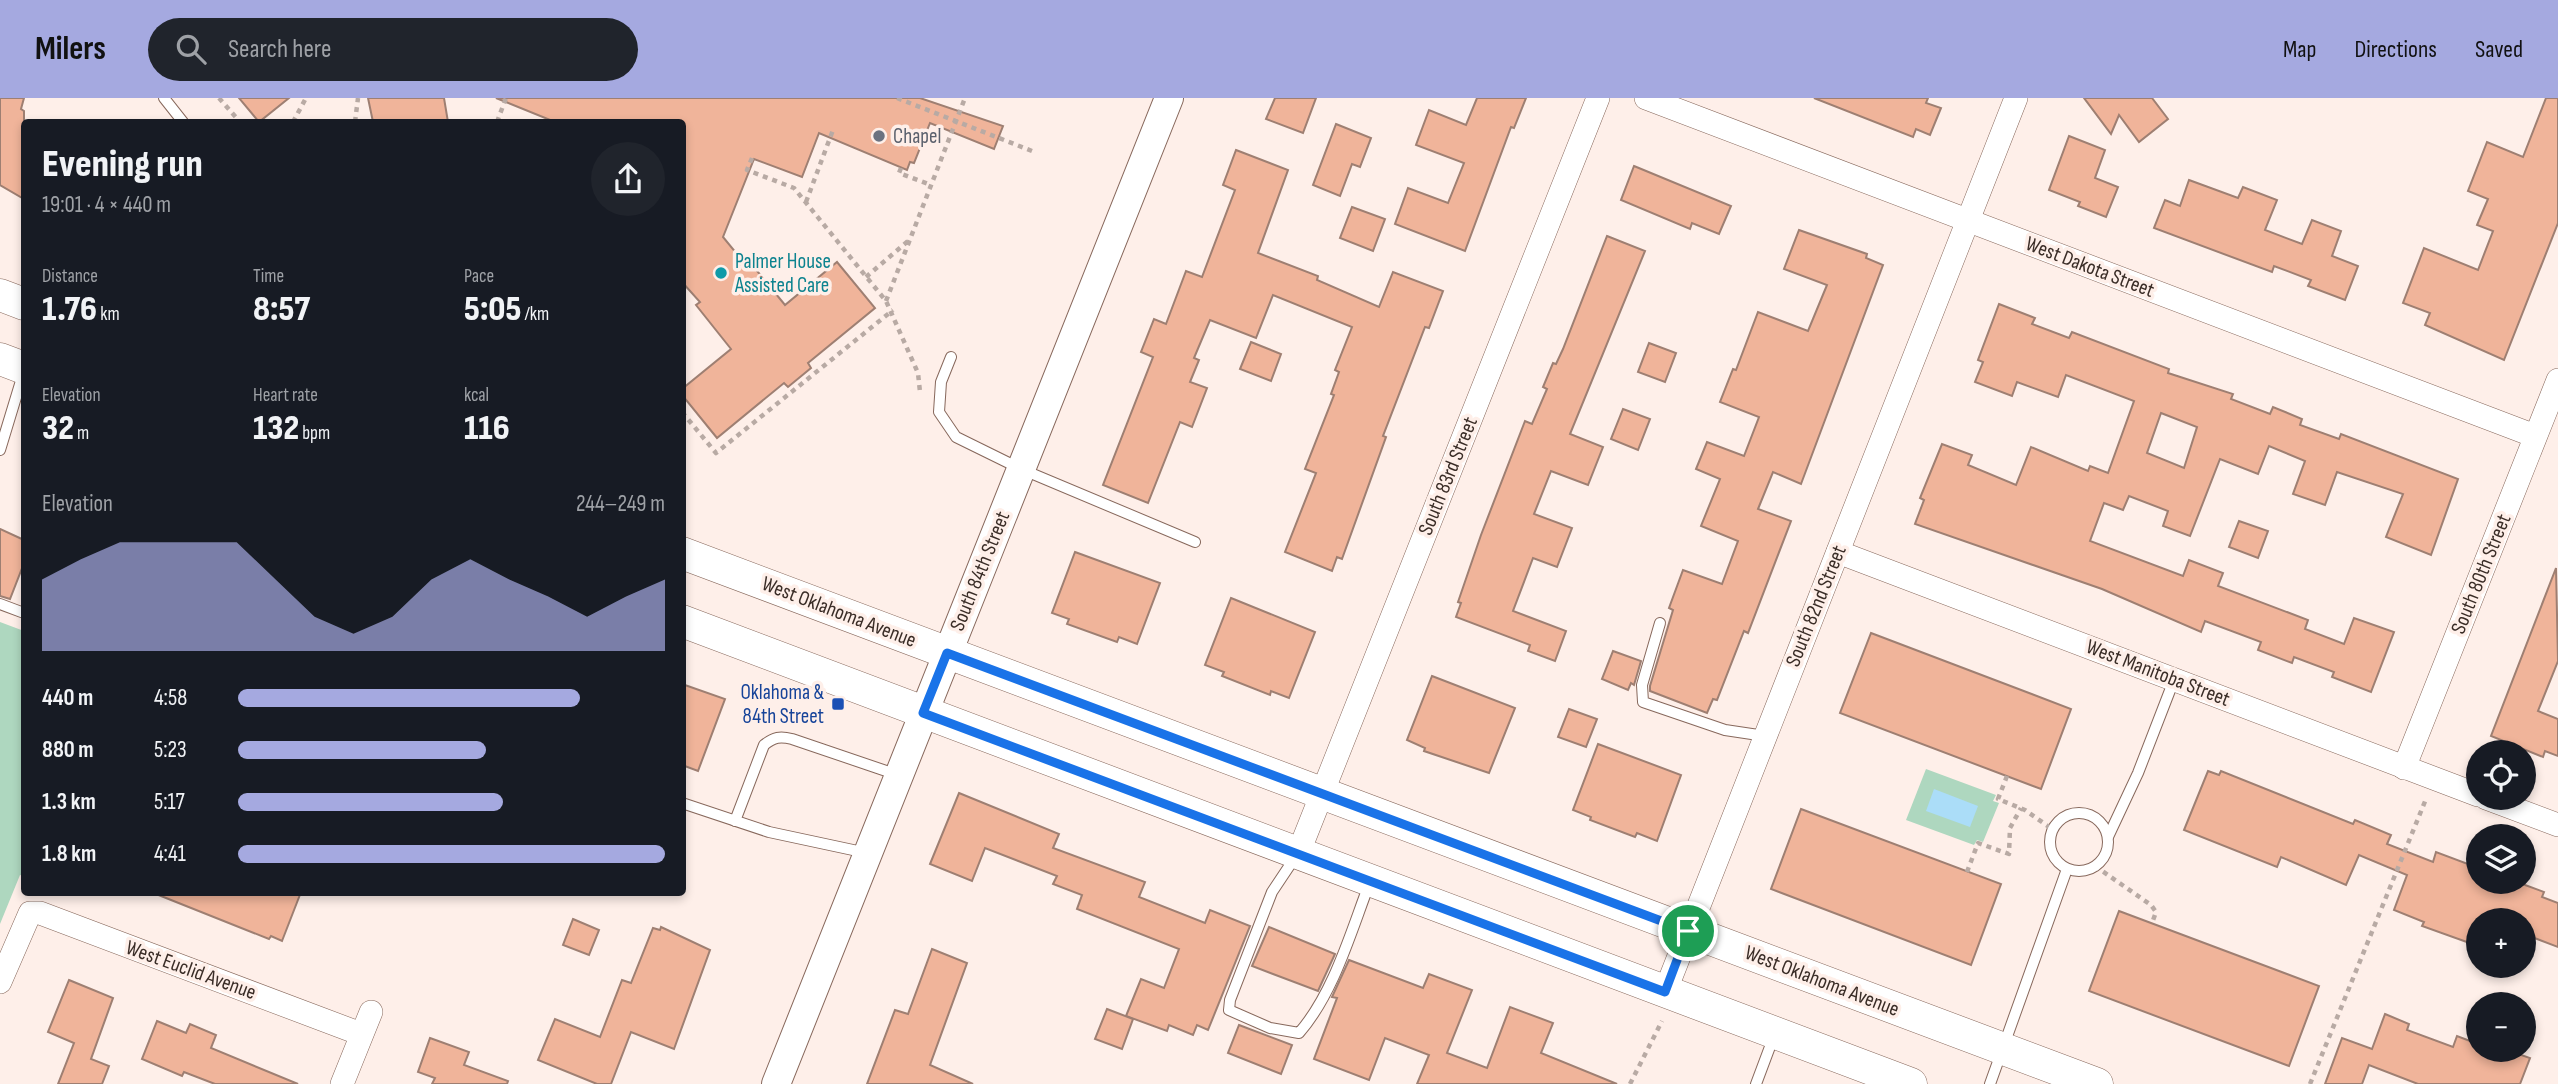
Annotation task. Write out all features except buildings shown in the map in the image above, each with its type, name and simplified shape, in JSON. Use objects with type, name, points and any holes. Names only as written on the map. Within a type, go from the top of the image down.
[{"type":"main road","points":[[0,295],[21,303]]},
{"type":"main road","points":[[0,359],[21,369]]},
{"type":"main road","name":"West Oklahoma Avenue","points":[[686,555],[2097,1084]]},
{"type":"main road","points":[[686,623],[1370,881],[1663,1006],[1775,1033],[1910,1084]]},
{"type":"street","name":"South 84th Street","points":[[776,1084],[1169,98]]},
{"type":"street","name":"South 83rd Street","points":[[1298,854],[1598,98]]},
{"type":"street","name":"West Dakota Street","points":[[1646,98],[2535,436]]},
{"type":"street","name":"South 82nd Street","points":[[1663,1006],[1688,931],[2016,98]]},
{"type":"street","name":"South 80th Street","points":[[2404,768],[2558,380]]},
{"type":"street","name":"West Manitoba Street","points":[[1838,552],[2466,791]]},
{"type":"street","points":[[2518,810],[2558,825]]},
{"type":"street","name":"West Euclid Avenue","points":[[0,982],[24,923],[30,913],[40,913],[361,1034]]},
{"type":"street","points":[[342,1084],[371,1012]]},
{"type":"lane","points":[[164,98],[181,119]]},
{"type":"lane","points":[[951,356],[941,383],[939,412],[956,437],[1021,469],[1195,542]]},
{"type":"lane","points":[[0,450],[21,380]]},
{"type":"lane","points":[[0,604],[21,612]]},
{"type":"lane","points":[[1660,623],[1642,685],[1643,702],[1725,730],[1765,736]]},
{"type":"lane","points":[[2108,837],[2099,821],[2083,813],[2065,816],[2052,829],[2050,848],[2053,856],[2067,869],[2086,870],[2095,866],[2106,854],[2108,837],[2137,774],[2174,680]]},
{"type":"lane","points":[[735,821],[764,745],[781,736],[898,775]]},
{"type":"lane","points":[[686,804],[769,832],[867,853]]},
{"type":"lane","points":[[1298,854],[1272,892],[1230,1000],[1229,1010],[1240,1017],[1298,1033],[1308,1023],[1327,987],[1370,881]]},
{"type":"lane","points":[[1990,1084],[2067,869]]},
{"type":"lane","points":[[1756,1084],[1775,1033]]},
{"type":"path","points":[[219,98],[237,119]]},
{"type":"path","points":[[295,119],[306,98]]},
{"type":"path","points":[[355,119],[358,98]]},
{"type":"path","points":[[498,119],[506,98]]},
{"type":"path","points":[[897,98],[1032,151]]},
{"type":"path","points":[[886,301],[965,98]]},
{"type":"path","points":[[805,202],[833,130]]},
{"type":"path","points":[[752,158],[747,170],[808,194]]},
{"type":"path","points":[[901,168],[899,173],[931,185]]},
{"type":"path","points":[[794,188],[892,310],[918,373],[919,401]]},
{"type":"path","points":[[866,277],[909,240]]},
{"type":"path","points":[[686,417],[716,453],[892,310]]},
{"type":"path","points":[[2007,776],[1998,799],[2021,808],[2052,829]]},
{"type":"path","points":[[2310,1084],[2434,779]]},
{"type":"path","points":[[1967,872],[1978,843],[2010,855],[2010,828],[2021,808]]},
{"type":"path","points":[[2095,866],[2151,905],[2155,912],[2152,923]]},
{"type":"path","points":[[1630,1084],[1663,1006]]},
{"type":"green space","points":[[0,622],[21,630],[21,875],[0,924]]},
{"type":"green space","points":[[1926,769],[1996,795],[1993,801],[1999,803],[1983,842],[1977,840],[1974,845],[1906,820]]},
{"type":"water","points":[[1934,789],[1978,806],[1970,827],[1926,811]]},
{"type":"place","name":"Chapel","points":[[879,136]]},
{"type":"place","name":"Palmer House Assisted Care","points":[[721,273]]},
{"type":"place","name":"Oklahoma & 84th Street","points":[[838,704]]},
{"type":"route","points":[[947,653],[1688,931],[1665,992],[923,713],[947,653]]}]
